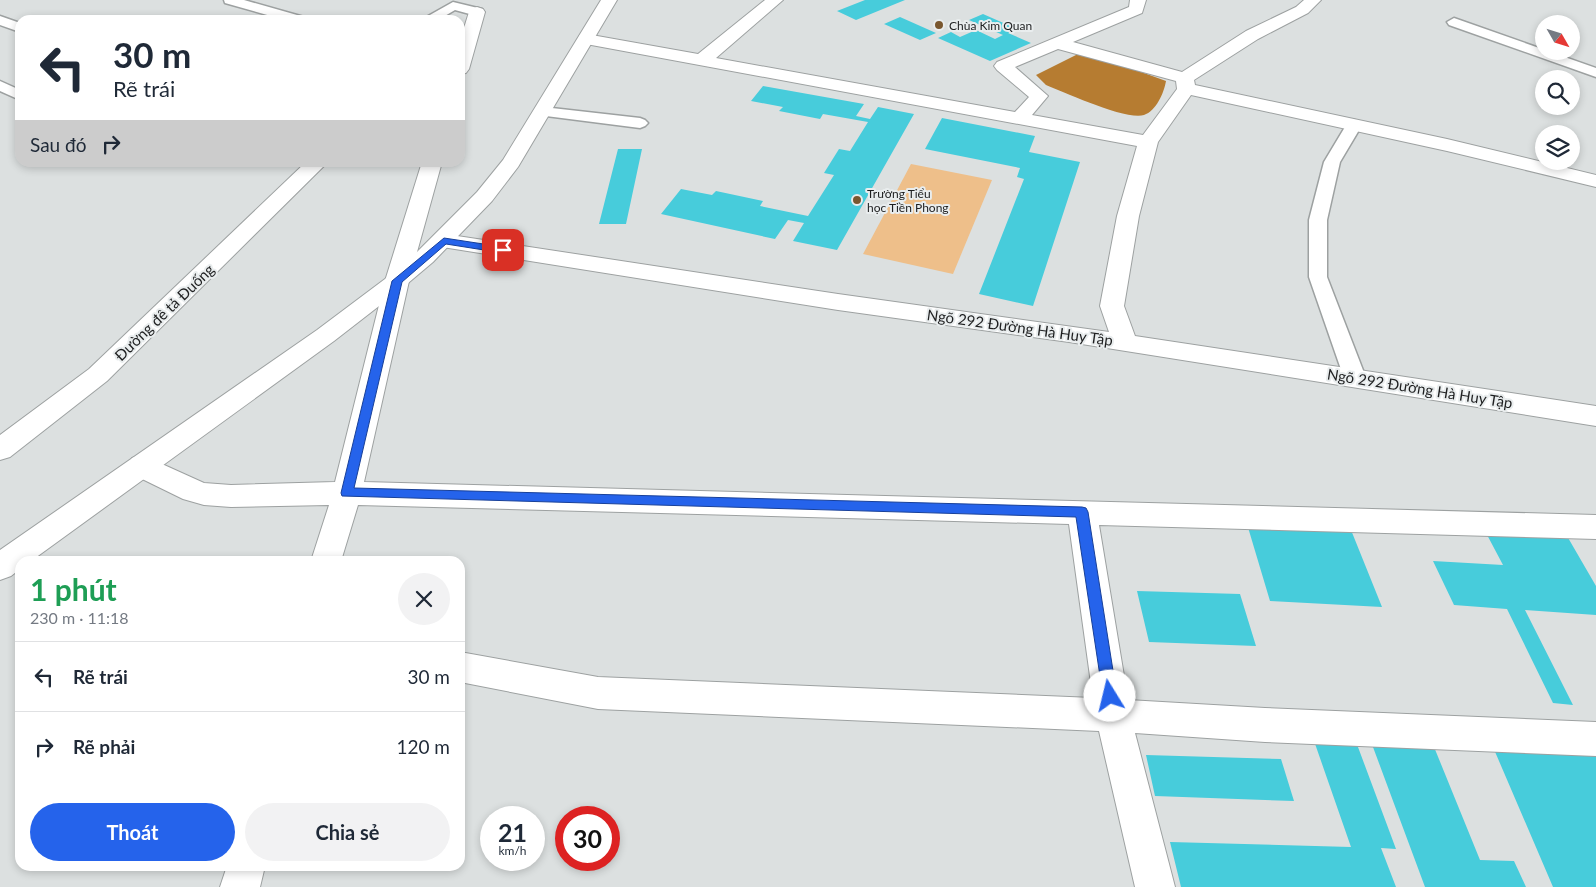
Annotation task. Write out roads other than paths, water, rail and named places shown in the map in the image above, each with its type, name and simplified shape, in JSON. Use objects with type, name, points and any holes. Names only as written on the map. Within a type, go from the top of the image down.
[{"type":"street","points":[[465,23],[489,0]]},
{"type":"street","points":[[0,566],[333,330],[397,281],[444,241],[495,186],[543,112],[609,0]]},
{"type":"street","points":[[702,60],[775,0]]},
{"type":"street","points":[[1020,118],[1039,96],[1003,66],[1136,10],[1138,0]]},
{"type":"street","points":[[1125,342],[1112,306],[1128,216],[1148,142],[1186,84],[1252,34],[1302,10],[1313,0]]},
{"type":"street","points":[[465,52],[477,12]]},
{"type":"street","points":[[586,39],[1148,142]]},
{"type":"street","points":[[1056,44],[1186,84],[1596,181]]},
{"type":"street","name":"Đường đê tả Đuống","points":[[0,450],[98,375],[313,167]]},
{"type":"street","points":[[327,556],[346,493],[397,281],[431,167]]},
{"type":"street","name":"Ngõ 292 Đường Hà Huy Tập","points":[[444,241],[838,302],[1125,342],[1596,416]]},
{"type":"street","points":[[142,466],[193,491],[204,494],[231,496],[346,493],[1596,527]]},
{"type":"street","points":[[1082,512],[1113,715],[1156,887]]},
{"type":"street","points":[[465,668],[598,693],[1113,715],[1265,725],[1596,739]]},
{"type":"street","points":[[240,887],[245,871]]},
{"type":"lane","points":[[230,0],[282,15]]},
{"type":"lane","points":[[437,2],[477,12]]},
{"type":"lane","points":[[437,15],[454,6]]},
{"type":"lane","points":[[0,20],[15,26]]},
{"type":"lane","points":[[1454,22],[1596,73]]},
{"type":"lane","points":[[0,85],[15,93]]},
{"type":"lane","points":[[543,112],[640,123]]},
{"type":"lane","points":[[1354,125],[1332,162],[1324,192],[1318,220],[1318,277],[1355,378]]},
{"type":"place","name":"Chùa Kim Quan","points":[[939,25]]},
{"type":"place","name":"Trường Tiểu học Tiền Phong","points":[[857,200]]}]
